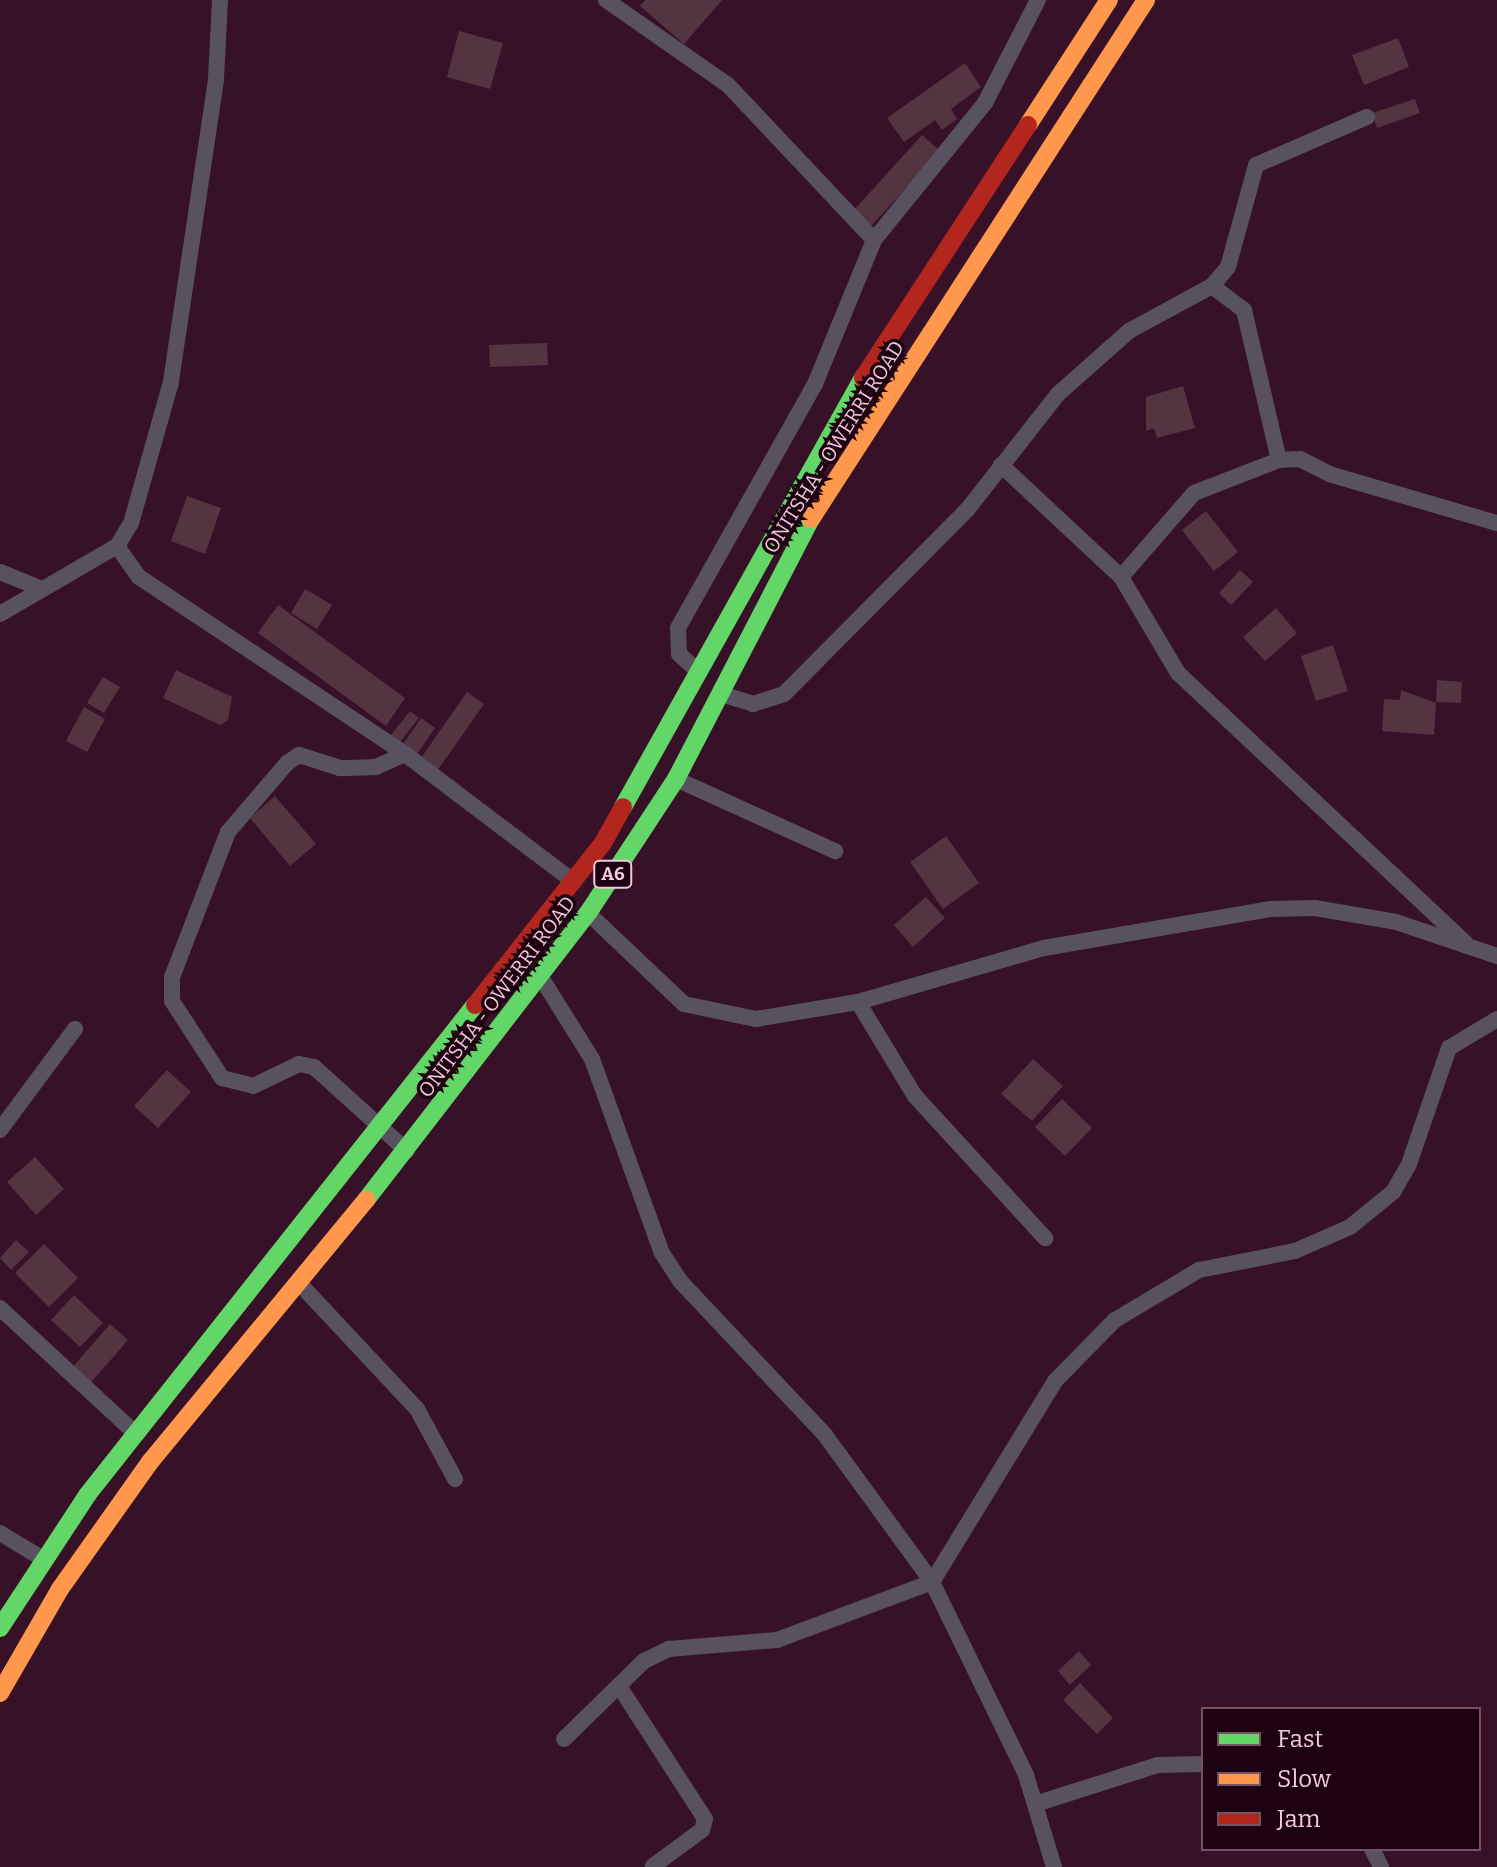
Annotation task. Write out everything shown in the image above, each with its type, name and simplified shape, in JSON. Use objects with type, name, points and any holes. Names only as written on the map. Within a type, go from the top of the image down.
[{"type":"highway","name":"ONITSHA - OWERRI ROAD","points":[[0,1628],[136,1434],[384,1127],[574,882],[699,672],[839,415],[1109,0]]},
{"type":"highway","name":"ONITSHA - OWERRI ROAD","points":[[0,1693],[60,1589],[150,1462],[407,1151],[542,979],[588,913],[676,779],[810,521],[1146,0]]},
{"type":"street","points":[[0,614],[117,546],[131,523],[171,382],[216,80],[220,0]]},
{"type":"street","points":[[606,0],[728,85],[874,240]]},
{"type":"street","points":[[699,672],[679,654],[678,628],[815,384],[874,240],[985,103],[1038,0]]},
{"type":"street","points":[[721,694],[753,704],[784,694],[967,510],[1058,394],[1129,331],[1212,286],[1228,267],[1256,165],[1367,117]]},
{"type":"street","points":[[1212,286],[1244,310],[1279,460]]},
{"type":"street","points":[[1121,577],[1194,493],[1279,460],[1300,459],[1497,523]]},
{"type":"street","points":[[1001,465],[1121,577],[1178,673],[1470,947]]},
{"type":"street","points":[[117,546],[139,577],[199,621],[405,754],[574,882]]},
{"type":"street","points":[[0,572],[42,589]]},
{"type":"street","points":[[405,754],[376,767],[340,768],[299,755],[287,763],[228,832],[172,977],[172,1001],[222,1078],[253,1086],[299,1064],[314,1067],[407,1151]]},
{"type":"street","points":[[676,779],[835,851]]},
{"type":"street","points":[[588,913],[660,985],[719,1016],[756,1019],[858,1002],[1044,948],[1270,909],[1315,908],[1396,922],[1497,956]]},
{"type":"street","points":[[542,979],[592,1059],[662,1253],[680,1281],[825,1435],[932,1582],[1035,1804],[1054,1867]]},
{"type":"street","points":[[858,1002],[915,1096],[1045,1238]]},
{"type":"street","points":[[564,1739],[619,1686],[669,1649],[777,1640],[835,1625],[932,1582],[1055,1381],[1115,1320],[1199,1270],[1295,1251],[1350,1227],[1393,1192],[1409,1164],[1449,1048],[1497,1019]]},
{"type":"street","points":[[0,1130],[75,1029]]},
{"type":"street","points":[[299,1283],[417,1409],[455,1479]]},
{"type":"street","points":[[0,1308],[136,1434]]},
{"type":"street","points":[[0,1533],[45,1560]]},
{"type":"street","points":[[619,1686],[705,1819],[702,1830],[653,1866]]},
{"type":"street","points":[[1035,1804],[1158,1765],[1201,1764]]},
{"type":"building","points":[[645,0],[722,0],[684,44],[640,6]]},
{"type":"building","points":[[459,31],[503,43],[490,89],[447,77]]},
{"type":"building","points":[[1398,38],[1409,67],[1364,85],[1352,55]]},
{"type":"building","points":[[965,63],[981,87],[951,109],[957,119],[942,130],[935,120],[904,142],[887,118]]},
{"type":"building","points":[[1415,99],[1420,113],[1377,128],[1372,113]]},
{"type":"building","points":[[922,135],[940,151],[871,226],[854,210]]},
{"type":"building","points":[[547,343],[548,365],[490,367],[489,345]]},
{"type":"building","points":[[1183,386],[1195,428],[1157,438],[1154,428],[1146,431],[1146,397]]},
{"type":"building","points":[[187,496],[221,508],[205,554],[171,541]]},
{"type":"building","points":[[1206,511],[1238,552],[1214,571],[1182,530]]},
{"type":"building","points":[[1240,570],[1253,582],[1231,605],[1219,593]]},
{"type":"building","points":[[305,589],[332,605],[317,629],[291,613]]},
{"type":"building","points":[[278,605],[405,698],[386,726],[258,633]]},
{"type":"building","points":[[1276,608],[1297,633],[1265,661],[1243,637]]},
{"type":"building","points":[[1333,645],[1348,691],[1316,701],[1301,656]]},
{"type":"building","points":[[176,670],[232,697],[228,720],[220,725],[163,698]]},
{"type":"building","points":[[103,677],[120,687],[104,713],[87,703]]},
{"type":"building","points":[[1437,680],[1462,682],[1461,703],[1436,702]]},
{"type":"building","points":[[1401,690],[1436,703],[1434,735],[1382,731],[1384,699],[1400,700]]},
{"type":"building","points":[[467,692],[484,704],[437,771],[420,759]]},
{"type":"building","points":[[84,707],[105,719],[87,752],[66,741]]},
{"type":"building","points":[[410,711],[419,718],[400,742],[391,735]]},
{"type":"building","points":[[421,718],[435,728],[417,754],[403,744]]},
{"type":"building","points":[[275,796],[316,844],[290,866],[250,818]]},
{"type":"building","points":[[946,836],[979,883],[943,909],[910,862]]},
{"type":"building","points":[[926,897],[945,918],[913,947],[894,925]]},
{"type":"building","points":[[1033,1059],[1063,1086],[1032,1121],[1001,1094]]},
{"type":"building","points":[[167,1070],[191,1092],[158,1128],[134,1106]]},
{"type":"building","points":[[1062,1099],[1092,1128],[1065,1156],[1035,1127]]},
{"type":"building","points":[[35,1157],[64,1189],[36,1215],[7,1182]]},
{"type":"building","points":[[16,1240],[29,1252],[11,1270],[0,1258]]},
{"type":"building","points":[[44,1244],[78,1278],[49,1307],[15,1273]]},
{"type":"building","points":[[74,1295],[103,1323],[80,1347],[51,1320]]},
{"type":"building","points":[[110,1324],[128,1340],[82,1393],[64,1377]]},
{"type":"building","points":[[1079,1651],[1091,1665],[1070,1685],[1058,1671]]},
{"type":"building","points":[[1080,1683],[1113,1718],[1097,1734],[1063,1700]]},
{"type":"traffic: fast","points":[[623,807],[863,378]]},
{"type":"traffic: fast","points":[[366,1200],[588,913],[676,779],[811,519]]},
{"type":"traffic: fast","points":[[0,1628],[88,1494],[475,1005]]},
{"type":"traffic: slow","points":[[1028,125],[1109,0]]},
{"type":"traffic: slow","points":[[811,519],[1146,0]]},
{"type":"traffic: slow","points":[[0,1693],[60,1589],[150,1462],[366,1200]]},
{"type":"traffic: jam","points":[[863,378],[1028,125]]},
{"type":"traffic: jam","points":[[475,1005],[603,843],[623,807]]}]
